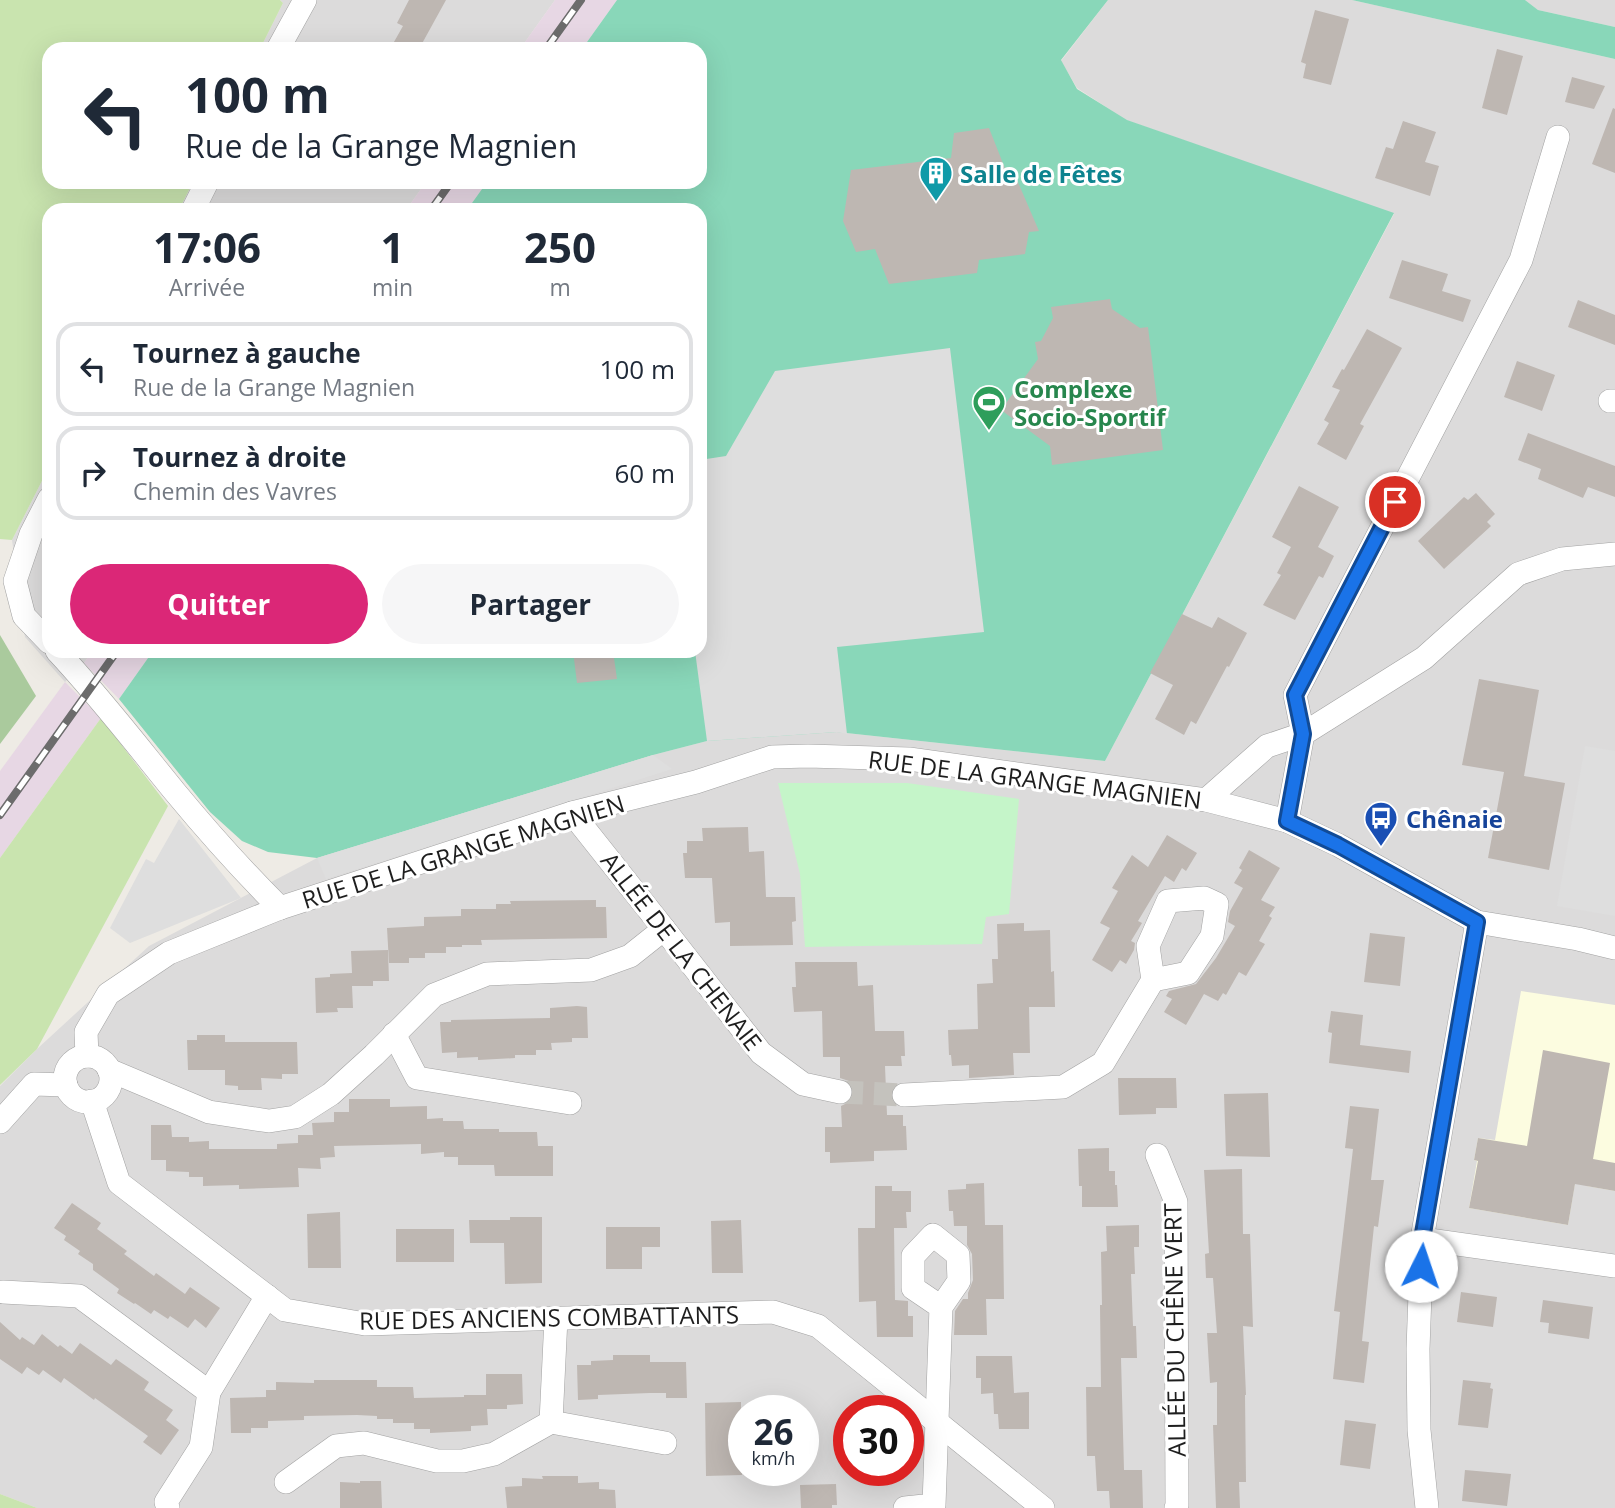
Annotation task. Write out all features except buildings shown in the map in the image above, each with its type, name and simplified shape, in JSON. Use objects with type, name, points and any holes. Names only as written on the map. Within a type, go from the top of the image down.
[{"type":"street","points":[[282,42],[305,0]]},
{"type":"street","points":[[1287,821],[1303,734],[1295,695],[1521,260],[1558,137]]},
{"type":"street","points":[[42,513],[15,581],[24,616],[42,635]]},
{"type":"street","points":[[1206,800],[1267,746],[1303,734],[1424,658],[1518,574],[1562,559],[1615,554]]},
{"type":"street","points":[[63,658],[239,867],[280,908],[169,953],[108,994],[86,1032],[87,1056]]},
{"type":"street","name":"RUE DE LA GRANGE MAGNIEN","points":[[280,908],[572,813],[696,782],[772,757],[808,755],[909,759],[1206,800],[1287,821],[1338,845],[1477,922],[1615,948]]},
{"type":"street","name":"ALLÉE DE LA CHENAIE","points":[[572,813],[761,1053],[803,1084],[840,1092]]},
{"type":"street","points":[[1427,1508],[1419,1430],[1418,1349],[1422,1239],[1477,922]]},
{"type":"street","points":[[110,1070],[109,1087],[106,1094],[99,1099],[84,1101],[69,1092],[65,1077],[67,1069],[79,1058],[87,1056],[99,1058],[110,1070],[209,1112],[269,1121],[295,1117],[331,1094],[434,995],[488,974],[591,970],[630,956],[664,929]]},
{"type":"street","points":[[904,1095],[1063,1087],[1103,1063],[1153,980]]},
{"type":"street","points":[[394,1034],[417,1078],[570,1103]]},
{"type":"street","points":[[0,1122],[34,1084],[66,1085]]},
{"type":"street","name":"RUE DES ANCIENS COMBATTANTS","points":[[92,1101],[118,1183],[285,1310],[365,1324],[773,1312],[818,1326],[1043,1508]]},
{"type":"street","name":"ALLÉE DU CHÊNE VERT","points":[[1157,1155],[1175,1202],[1176,1508]]},
{"type":"street","points":[[1422,1239],[1615,1266]]},
{"type":"street","points":[[2,1292],[79,1296],[209,1392]]},
{"type":"street","points":[[168,1508],[166,1502],[201,1447],[209,1392],[267,1296]]},
{"type":"street","points":[[905,1508],[934,1505],[941,1307]]},
{"type":"street","points":[[551,1422],[556,1318]]},
{"type":"street","points":[[286,1482],[336,1446],[364,1443],[438,1461],[463,1461],[494,1454],[551,1422],[665,1443]]},
{"type":"shaded area","points":[[280,0],[555,0],[525,42],[264,42],[283,3]]},
{"type":"shaded area","points":[[555,0],[617,0],[587,42],[525,42]]},
{"type":"shaded area","points":[[1108,0],[1352,0],[1615,59],[1615,1508],[37,1508],[0,1494],[0,1086],[149,946],[317,858],[653,755],[707,741],[837,732],[1105,761],[1394,214],[1126,120],[1077,88],[1061,61]]},
{"type":"shaded area","points":[[1525,0],[1615,0],[1615,27],[1538,10]]},
{"type":"shaded area","points":[[190,189],[421,189],[411,203],[182,203]]},
{"type":"shaded area","points":[[421,189],[482,189],[472,203],[411,203]]},
{"type":"shaded area","points":[[950,348],[984,632],[837,647],[847,734],[837,732],[707,741],[696,658],[707,658],[707,459],[726,456],[775,371]]},
{"type":"shaded area","points":[[42,481],[42,656],[25,637],[12,540]]},
{"type":"shaded area","points":[[44,658],[87,658],[84,663],[65,682]]},
{"type":"shaded area","points":[[87,658],[148,658],[119,699],[84,663]]},
{"type":"shaded area","points":[[65,682],[101,718],[0,858],[0,771]]},
{"type":"shaded area","points":[[1585,746],[1615,751],[1615,916],[1557,906]]},
{"type":"shaded area","points":[[653,755],[672,769],[326,879],[317,858]]},
{"type":"shaded area","points":[[179,819],[241,898],[130,943],[110,928],[146,859],[154,863]]},
{"type":"shaded area","points":[[1521,991],[1615,1005],[1615,1191],[1587,1186],[1588,1179],[1576,1177],[1568,1225],[1469,1208],[1478,1138],[1495,1140]]},
{"type":"green space","points":[[0,0],[280,0],[283,3],[264,42],[42,42],[42,189],[190,189],[182,203],[42,203],[42,481],[12,540],[0,539]]},
{"type":"green space","name":"Complexe Socio-Sportif","points":[[617,0],[1108,0],[1061,60],[1077,89],[1127,120],[1394,213],[1105,761],[837,732],[707,741],[653,755],[317,858],[268,852],[242,841],[210,812],[119,699],[148,658],[707,658],[707,203],[472,203],[482,189],[707,189],[707,42],[587,42]]},
{"type":"green space","points":[[1352,0],[1525,0],[1538,10],[1615,27],[1615,59]]},
{"type":"green space","points":[[0,635],[36,696],[0,744]]},
{"type":"green space","points":[[101,718],[168,806],[37,1049],[0,1085],[0,858]]},
{"type":"green space","points":[[778,783],[907,783],[1019,799],[1009,914],[986,917],[982,944],[805,947],[800,874]]},
{"type":"green space","points":[[0,1494],[37,1508],[0,1508]]},
{"type":"tunnel","points":[[840,1092],[904,1095]]},
{"type":"railway","points":[[551,42],[581,0]]},
{"type":"railway","points":[[436,203],[446,189]]},
{"type":"railway","points":[[0,815],[112,658]]},
{"type":"place","name":"Salle de Fêtes","points":[[936,203]]},
{"type":"place","name":"Complexe Socio-Sportif","points":[[989,432]]},
{"type":"place","name":"Chênaie","points":[[1381,848]]},
{"type":"route","points":[[1395,502],[1295,695],[1303,734],[1287,821],[1338,845],[1477,922],[1422,1239],[1421,1266]]}]
